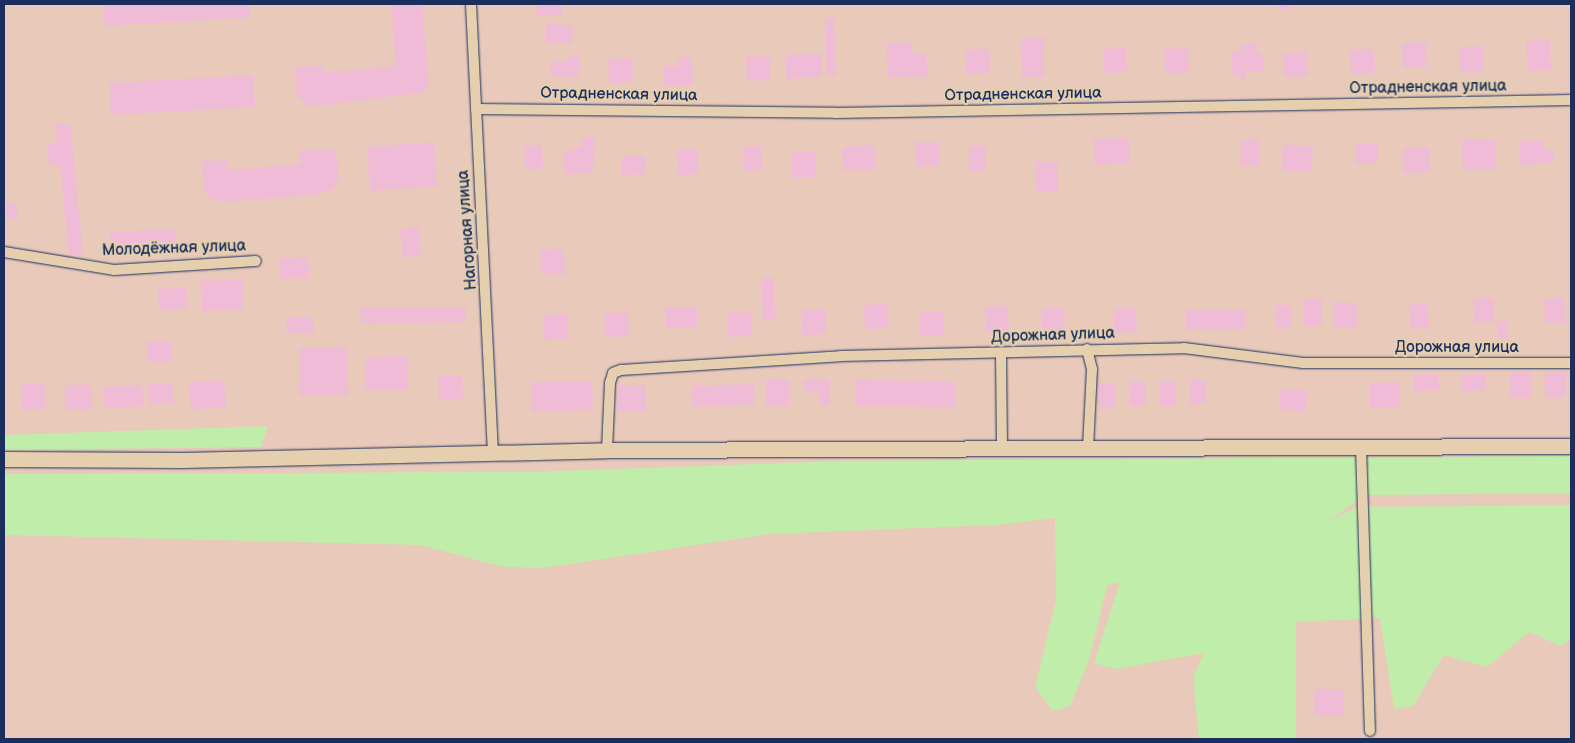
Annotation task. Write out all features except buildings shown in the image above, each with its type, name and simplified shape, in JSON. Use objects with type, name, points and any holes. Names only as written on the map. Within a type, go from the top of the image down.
[{"type":"street","name":"Нагорная улица","points":[[471,4],[493,454]]},
{"type":"street","name":"Отрадненская улица","points":[[476,109],[835,113],[1571,100]]},
{"type":"street","name":"Молодёжная улица","points":[[4,252],[114,270],[256,261]]},
{"type":"street","name":"Дорожная улица","points":[[607,450],[610,383],[613,373],[621,370],[841,356],[1184,348],[1303,363],[1571,363]]},
{"type":"street","points":[[1087,349],[1092,369],[1088,448]]},
{"type":"street","points":[[1001,353],[1002,450]]},
{"type":"street","points":[[4,459],[493,454],[607,450],[1002,450],[1571,446]]},
{"type":"street","points":[[1360,448],[1370,731]]},
{"type":"green space","points":[[268,426],[261,447],[4,450],[4,435]]},
{"type":"green space","points":[[1571,456],[1571,493],[1366,495],[1328,521],[1358,507],[1571,505],[1571,638],[1561,646],[1529,632],[1487,667],[1444,655],[1413,706],[1394,709],[1380,618],[1296,622],[1296,739],[1199,739],[1193,677],[1204,653],[1116,669],[1094,663],[1120,582],[1107,586],[1088,663],[1070,706],[1053,711],[1035,687],[1056,601],[1055,518],[996,525],[769,534],[543,568],[504,567],[420,545],[4,535],[4,474],[530,472],[842,461]]}]
